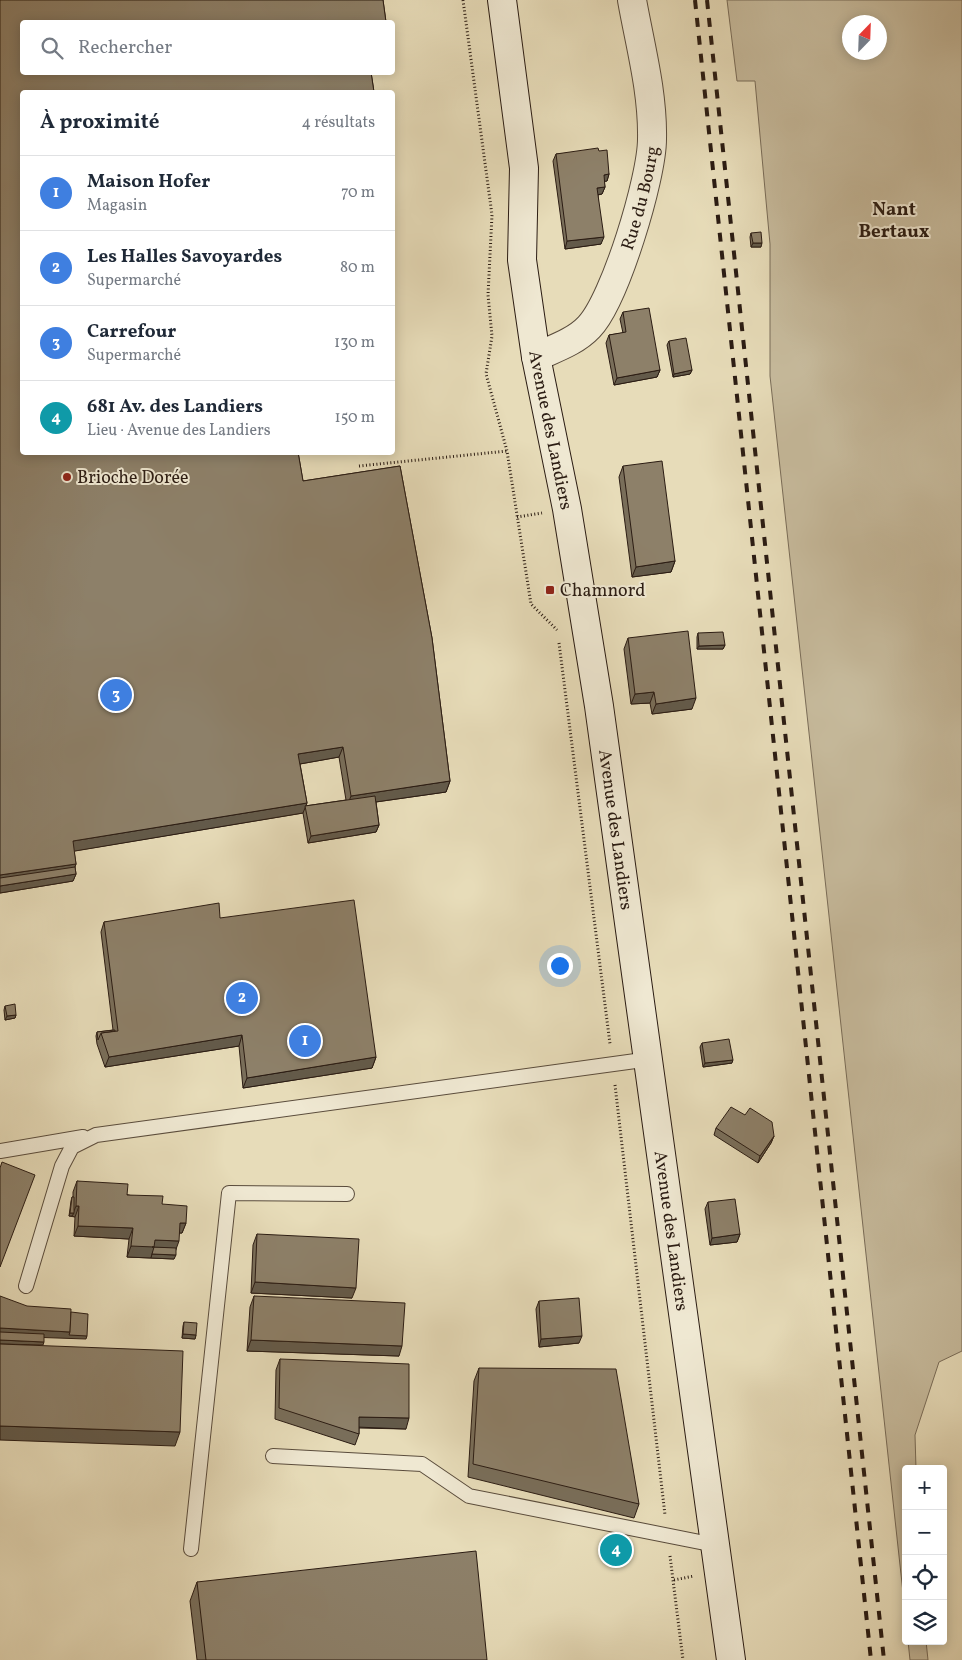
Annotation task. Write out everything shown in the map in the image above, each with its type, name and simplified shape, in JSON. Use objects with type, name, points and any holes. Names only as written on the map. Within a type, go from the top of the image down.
[{"type":"main road","name":"Avenue des Landiers","points":[[502,0],[524,168],[522,260],[536,357],[567,509],[598,697],[650,1059],[732,1660]]},
{"type":"main road","name":"Rue du Bourg","points":[[536,357],[574,338],[590,326],[608,296],[636,217],[649,170],[652,140],[647,84],[632,0]]},
{"type":"lane","points":[[0,1152],[96,1135],[650,1059]]},
{"type":"lane","points":[[26,1286],[62,1166],[72,1147],[96,1135]]},
{"type":"lane","points":[[191,1549],[229,1194],[347,1194]]},
{"type":"lane","points":[[273,1456],[422,1464],[470,1496],[715,1546]]},
{"type":"path","points":[[359,466],[507,451],[486,374],[492,336],[488,295],[492,215],[462,0]]},
{"type":"shaded area","points":[[727,0],[962,0],[962,1351],[939,1362],[915,1435],[916,1465],[902,1465],[902,1583],[770,376],[770,244],[755,81],[737,81]]},
{"type":"shaded area","points":[[908,1645],[926,1645],[928,1660],[910,1660]]},
{"type":"building","points":[[0,0],[383,0],[386,20],[20,20],[20,75],[371,75],[374,90],[20,90],[20,455],[299,455],[303,481],[400,466],[432,638],[450,781],[351,796],[343,747],[298,754],[307,803],[73,841],[76,864],[0,875]]},
{"type":"building","points":[[598,148],[599,151],[607,150],[609,174],[604,175],[605,187],[597,188],[604,237],[567,241],[556,154]]},
{"type":"building","points":[[761,232],[762,243],[753,243],[751,233]]},
{"type":"building","points":[[649,308],[660,370],[617,378],[609,335],[626,332],[623,312]]},
{"type":"building","points":[[686,338],[692,370],[674,374],[669,341]]},
{"type":"building","points":[[662,461],[675,561],[636,567],[623,466]]},
{"type":"building","points":[[688,631],[696,698],[656,704],[654,692],[635,694],[628,638]]},
{"type":"building","points":[[723,632],[725,645],[699,646],[698,633]]},
{"type":"building","points":[[375,796],[379,825],[311,836],[305,806]]},
{"type":"building","points":[[75,867],[76,874],[0,886],[0,878]]},
{"type":"building","points":[[354,900],[376,1057],[247,1078],[242,1035],[109,1057],[101,1033],[118,1031],[104,922],[219,903],[220,918]]},
{"type":"building","points":[[15,1004],[16,1015],[7,1016],[5,1006]]},
{"type":"building","points":[[115,1030],[101,1033],[98,1040],[97,1032]]},
{"type":"building","points":[[729,1039],[733,1060],[705,1063],[702,1043]]},
{"type":"building","points":[[731,1107],[745,1115],[750,1108],[772,1122],[774,1136],[760,1156],[716,1128]]},
{"type":"building","points":[[2,1162],[35,1175],[0,1267],[0,1168]]},
{"type":"building","points":[[77,1181],[128,1184],[127,1195],[163,1196],[162,1204],[187,1206],[186,1223],[180,1223],[179,1241],[155,1240],[154,1247],[131,1246],[133,1228],[78,1226],[79,1206],[76,1206]]},
{"type":"building","points":[[72,1197],[74,1197],[74,1213],[70,1213]]},
{"type":"building","points":[[735,1199],[740,1234],[712,1238],[708,1202]]},
{"type":"building","points":[[257,1234],[359,1239],[356,1288],[255,1282]]},
{"type":"building","points":[[154,1247],[176,1248],[176,1255],[152,1254]]},
{"type":"building","points":[[0,1296],[27,1306],[71,1309],[70,1332],[0,1328]]},
{"type":"building","points":[[254,1296],[405,1303],[402,1346],[251,1340]]},
{"type":"building","points":[[579,1298],[582,1336],[541,1339],[539,1301]]},
{"type":"building","points":[[71,1312],[88,1314],[87,1336],[69,1335]]},
{"type":"building","points":[[184,1322],[197,1323],[196,1335],[183,1334]]},
{"type":"building","points":[[0,1332],[44,1334],[44,1342],[0,1340]]},
{"type":"building","points":[[0,1344],[183,1351],[180,1432],[0,1426]]},
{"type":"building","points":[[280,1359],[409,1364],[409,1418],[359,1417],[359,1434],[279,1408]]},
{"type":"building","points":[[479,1368],[616,1369],[639,1504],[473,1464]]},
{"type":"building","points":[[613,1539],[623,1541],[621,1552],[612,1551]]},
{"type":"building","points":[[476,1551],[487,1660],[206,1660],[197,1582]]},
{"type":"railway","points":[[695,0],[871,1660]]},
{"type":"railway","points":[[707,0],[884,1660]]},
{"type":"place","name":"Brioche Dorée","points":[[67,477]]},
{"type":"place","name":"Chamnord","points":[[550,590]]},
{"type":"place","name":"Carrefour","points":[[116,695]]},
{"type":"place","name":"Les Halles Savoyardes","points":[[242,998]]},
{"type":"place","name":"Maison Hofer","points":[[305,1041]]},
{"type":"place","name":"681 Av. des Landiers","points":[[616,1550]]},
{"type":"district","name":"Nant Bertaux","points":[[894,219]]}]
